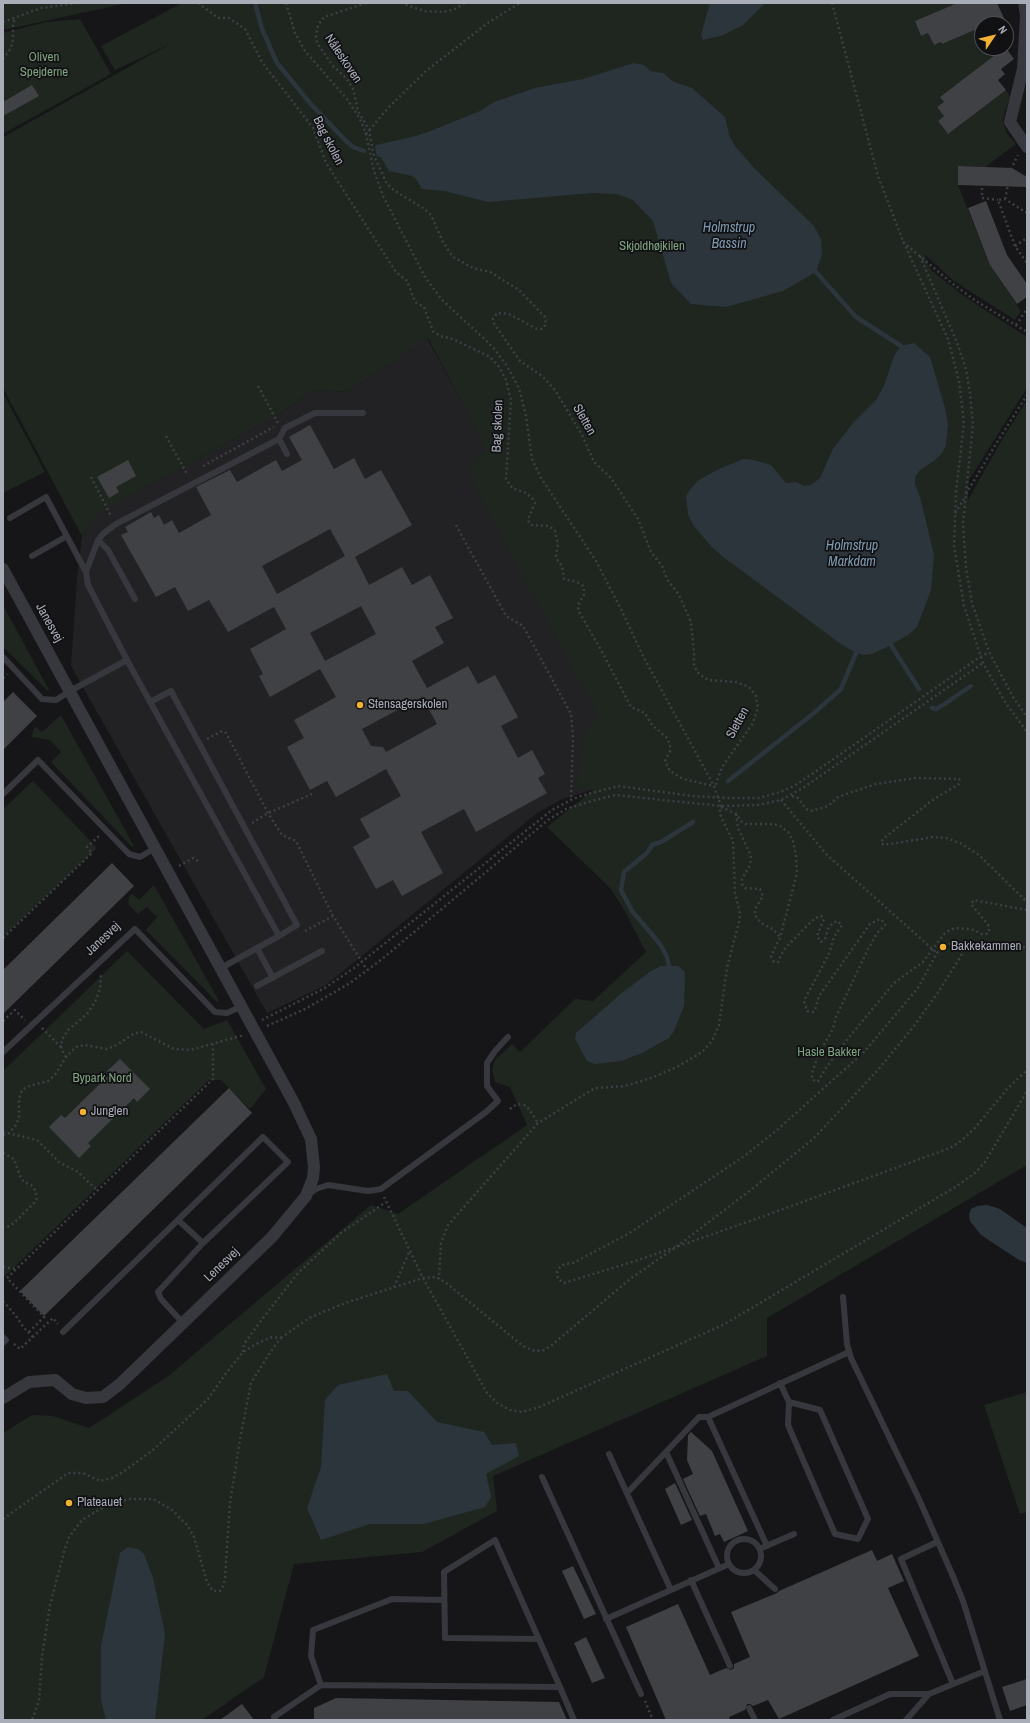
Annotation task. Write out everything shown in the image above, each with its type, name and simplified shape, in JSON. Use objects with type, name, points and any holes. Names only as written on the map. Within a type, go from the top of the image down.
[{"type":"street","points":[[1024,3],[1026,15],[1024,69],[1010,122],[1025,145]]},
{"type":"street","name":"Janesvej","points":[[3,569],[254,1028]]},
{"type":"street","name":"Lenesvej","points":[[3,1398],[29,1382],[55,1380],[72,1394],[86,1398],[103,1397],[120,1384],[182,1322],[272,1237],[306,1196],[313,1178],[314,1167],[310,1139],[294,1103],[254,1028]]},
{"type":"lane","points":[[86,572],[98,540],[104,533],[115,525],[279,438],[286,428],[315,413],[363,413]]},
{"type":"lane","points":[[279,438],[287,454]]},
{"type":"lane","points":[[10,518],[46,497],[86,572],[88,585],[127,660],[279,936]]},
{"type":"lane","points":[[32,556],[67,536]]},
{"type":"lane","points":[[98,540],[108,550],[135,599]]},
{"type":"lane","points":[[3,658],[42,699],[56,700],[127,660]]},
{"type":"lane","points":[[150,702],[171,690],[297,925],[221,968]]},
{"type":"lane","points":[[3,794],[38,760],[129,854],[140,857],[155,848]]},
{"type":"lane","name":"Janesvej","points":[[3,1052],[135,928],[215,1012],[227,1013],[242,1006]]},
{"type":"lane","points":[[257,948],[273,978]]},
{"type":"lane","points":[[257,986],[322,951]]},
{"type":"lane","points":[[306,1196],[316,1188],[328,1185],[368,1191],[381,1189],[498,1101],[487,1086],[487,1062],[495,1051],[508,1038]]},
{"type":"lane","points":[[63,1332],[263,1137],[288,1162],[203,1243],[158,1292],[161,1299],[182,1322]]},
{"type":"lane","points":[[178,1220],[203,1243]]},
{"type":"lane","points":[[843,1297],[849,1352],[916,1492],[963,1601],[1000,1720]]},
{"type":"lane","points":[[3,1337],[6,1340],[3,1343]]},
{"type":"lane","points":[[627,1493],[699,1417],[708,1417],[849,1352]]},
{"type":"lane","points":[[780,1383],[788,1402],[788,1425],[835,1534],[858,1539],[868,1519],[820,1410],[788,1402]]},
{"type":"lane","points":[[708,1417],[767,1546]]},
{"type":"lane","points":[[666,1452],[719,1568]]},
{"type":"lane","points":[[609,1454],[671,1590]]},
{"type":"lane","points":[[542,1476],[641,1694]]},
{"type":"lane","points":[[760,1549],[794,1534]]},
{"type":"lane","points":[[748,1539],[760,1549],[761,1561],[754,1570],[749,1573],[737,1572],[729,1564],[727,1553],[732,1544],[737,1540],[748,1539]]},
{"type":"lane","points":[[538,1639],[444,1638],[444,1572],[495,1540],[574,1720]]},
{"type":"lane","points":[[937,1542],[900,1559],[953,1684]]},
{"type":"lane","points":[[606,1619],[729,1564]]},
{"type":"lane","points":[[754,1570],[775,1589]]},
{"type":"lane","points":[[691,1580],[730,1666]]},
{"type":"lane","points":[[321,1685],[311,1656],[313,1630],[392,1599],[444,1600]]},
{"type":"lane","points":[[833,1720],[890,1694],[930,1694],[985,1671]]},
{"type":"lane","points":[[274,1720],[274,1717],[321,1685],[560,1687]]},
{"type":"lane","points":[[906,1720],[930,1694]]},
{"type":"lane","points":[[749,1708],[755,1720]]},
{"type":"path","points":[[3,22],[41,8],[78,3]]},
{"type":"path","name":"Bag skolen","points":[[198,3],[218,18],[229,18],[245,29],[262,62],[313,128],[326,163],[396,272],[407,281],[415,302],[424,307],[433,331],[440,336],[454,339],[490,357],[499,367],[506,380],[511,400],[506,479],[512,488],[526,493],[532,498],[534,503],[528,520],[529,523],[532,525],[549,526],[556,531],[558,544],[556,556],[562,566],[564,579],[567,581],[577,582],[583,586],[584,595],[579,604],[578,610],[631,707],[645,713],[652,725],[667,738],[670,745],[670,751],[665,761],[670,771],[683,779],[714,786]]},
{"type":"path","points":[[286,3],[295,33],[305,51],[346,98],[360,119],[366,134],[374,171],[383,196],[425,277],[442,300],[492,347],[507,366],[519,388],[526,416],[532,459],[541,478],[596,561],[643,656],[714,786],[721,806],[721,817],[733,841],[735,893],[740,914],[738,930],[727,968],[719,1025],[712,1041],[702,1052],[677,1067],[651,1078],[625,1086],[595,1088],[538,1123],[448,1224],[441,1243],[439,1279]]},
{"type":"path","name":"Nåleskoven","points":[[366,3],[324,17],[318,25],[316,36],[317,43],[333,66],[346,78],[353,89],[358,111],[369,130],[374,156]]},
{"type":"path","points":[[401,3],[424,11],[443,12],[455,9],[465,3]]},
{"type":"path","points":[[366,134],[388,108],[426,71],[489,22],[520,3]]},
{"type":"path","points":[[832,3],[878,176],[902,241],[948,339],[959,381],[964,422],[954,516],[954,546],[964,606],[983,663],[1005,702],[1027,732]]},
{"type":"path","points":[[3,59],[11,48],[13,23],[15,18]]},
{"type":"path","points":[[1005,199],[1012,167],[1025,145]]},
{"type":"path","name":"Sletten","points":[[374,156],[387,184],[431,215],[443,242],[454,257],[472,268],[490,272],[519,290],[546,317],[546,324],[542,329],[537,329],[511,315],[503,313],[497,313],[493,319],[493,322],[520,361],[542,376],[555,390],[582,435],[594,462],[611,478],[638,519],[651,552],[662,566],[668,579],[679,595],[690,622],[694,666],[699,674],[708,680],[736,682],[749,687],[756,696],[758,708],[753,723],[722,767],[714,786]]},
{"type":"path","points":[[982,188],[982,198],[998,200],[1005,199],[1027,213]]},
{"type":"path","points":[[998,200],[1015,246],[1027,263]]},
{"type":"path","points":[[1015,246],[1027,238]]},
{"type":"path","points":[[902,241],[970,296],[1027,332]]},
{"type":"path","points":[[920,256],[946,313],[966,369],[970,394],[973,424],[963,523],[966,568],[972,603],[989,652],[1007,686],[1027,717]]},
{"type":"path","points":[[1016,325],[1027,309]]},
{"type":"path","points":[[201,467],[278,425],[258,386]]},
{"type":"path","points":[[954,516],[996,444],[1027,395]]},
{"type":"path","points":[[166,436],[187,474]]},
{"type":"path","points":[[180,478],[194,470]]},
{"type":"path","points":[[91,477],[115,525]]},
{"type":"path","points":[[111,516],[118,512]]},
{"type":"path","points":[[456,525],[506,616],[523,626],[571,714],[573,738],[571,800]]},
{"type":"path","points":[[254,1028],[287,1008],[325,988],[361,963],[546,815],[571,800],[580,796],[618,786],[718,797],[759,798],[794,786],[980,656],[989,652]]},
{"type":"path","points":[[3,1135],[9,1133],[16,1125],[19,1117],[19,1099],[22,1090],[29,1086],[48,1081],[55,1075],[66,1057],[76,1047],[85,1045],[107,1049],[117,1045],[133,1034],[141,1032],[174,1049],[190,1050],[213,1044],[328,997],[367,970],[548,820],[566,809],[615,795],[721,806],[758,805],[781,800],[792,796],[983,663]]},
{"type":"path","points":[[200,743],[222,731],[226,733],[268,814],[282,835],[296,841],[333,916],[361,963],[367,970]]},
{"type":"path","points":[[792,796],[798,798],[806,809],[811,811],[828,806],[844,795],[876,784],[915,778],[959,779],[959,784],[934,798],[883,839],[881,843],[884,845],[933,837],[946,838],[960,843],[979,855],[1027,902]]},
{"type":"path","points":[[244,827],[268,814],[312,794]]},
{"type":"path","points":[[781,800],[827,855],[933,947],[937,953]]},
{"type":"path","points":[[721,806],[736,814],[742,822],[746,824],[773,824],[780,826],[788,832],[793,841],[797,873],[780,938],[771,956],[772,959],[776,962],[780,960],[783,951],[815,918],[821,916],[824,919],[817,936],[821,942],[825,939],[828,929],[832,924],[836,921],[842,925],[834,937],[827,957],[804,1001],[807,1011],[813,1012],[815,1010],[819,996],[866,928],[880,919],[885,923],[885,926],[877,933],[867,951],[836,1017],[832,1029],[819,1053],[812,1073],[812,1080],[816,1082],[845,1042],[894,983],[923,962],[945,932],[952,928],[974,930],[982,934],[989,932],[989,926],[971,904],[974,900],[1027,910]]},
{"type":"path","points":[[736,814],[738,828],[751,856],[751,861],[742,879],[742,884],[746,888],[760,889],[763,896],[755,909],[755,915],[760,923],[773,929],[780,938]]},
{"type":"path","points":[[3,938],[92,853],[87,847],[106,829]]},
{"type":"path","points":[[169,873],[193,858],[198,862]]},
{"type":"path","points":[[1027,947],[963,951],[955,944],[949,944],[937,953],[918,988],[864,1052],[776,1131],[743,1157],[628,1234],[573,1264],[565,1264],[560,1267],[557,1272],[558,1279],[564,1283],[676,1247],[950,1148],[962,1141],[974,1129],[1008,1088],[1027,1070]]},
{"type":"path","points":[[32,1720],[39,1701],[42,1657],[50,1605],[65,1548],[69,1538],[82,1520],[107,1505],[130,1499],[153,1498],[171,1509],[188,1526],[194,1537],[207,1582],[213,1590],[220,1590],[223,1586],[225,1578],[230,1503],[251,1383],[281,1338],[310,1318],[345,1303],[424,1278],[436,1277],[445,1282],[523,1346],[535,1351],[544,1350],[552,1345],[630,1279],[676,1247],[752,1189],[812,1139],[877,1071],[914,1026],[950,974],[963,951]]},
{"type":"path","points":[[62,1048],[62,1040],[68,1030],[87,1014],[95,1002],[102,980],[99,962]]},
{"type":"path","points":[[3,1021],[15,1010],[31,1026]]},
{"type":"path","points":[[44,1030],[62,1048],[66,1057]]},
{"type":"path","points":[[29,1332],[44,1317],[7,1278],[213,1079],[213,1044]]},
{"type":"path","points":[[381,1189],[424,1278],[487,1393],[497,1403],[510,1410],[522,1412],[539,1407],[723,1325],[957,1186],[975,1173],[985,1162],[1027,1091]]},
{"type":"path","points":[[510,1109],[517,1104],[524,1105],[529,1109],[538,1123]]},
{"type":"path","points":[[3,1132],[37,1140],[59,1162],[78,1172],[98,1191]]},
{"type":"path","points":[[3,1153],[14,1159],[20,1176],[24,1182],[31,1185],[35,1190],[37,1198],[35,1202],[17,1220],[10,1226],[3,1228]]},
{"type":"path","points":[[243,1352],[244,1344],[253,1331],[298,1273],[341,1233],[386,1202]]},
{"type":"path","points":[[393,1287],[410,1250]]},
{"type":"path","points":[[3,1267],[17,1269]]},
{"type":"path","points":[[3,1301],[33,1337]]},
{"type":"path","points":[[20,1349],[49,1322]]},
{"type":"path","points":[[3,1519],[68,1473],[83,1473],[100,1481],[112,1478],[123,1472],[153,1450],[208,1399],[243,1352],[272,1337],[281,1338]]},
{"type":"path","points":[[641,1694],[653,1720]]},
{"type":"shaded area","name":"Stensagerskolen","points":[[427,338],[649,745],[595,789],[562,799],[536,814],[326,985],[267,1013],[71,666],[77,578],[82,536],[99,512],[276,416],[314,390],[347,392]]},
{"type":"green space","points":[[3,3],[128,3],[3,30]]},
{"type":"green space","points":[[182,3],[957,3],[915,21],[921,36],[928,33],[934,45],[941,42],[942,44],[974,30],[974,56],[994,56],[940,97],[944,102],[937,107],[944,116],[938,121],[948,134],[1006,90],[1010,97],[1003,121],[1007,134],[1016,144],[985,167],[959,166],[958,185],[990,265],[1021,311],[1015,320],[954,281],[924,254],[931,270],[965,297],[1027,337],[1027,388],[969,480],[968,500],[1003,438],[1027,400],[1027,1165],[767,1318],[767,1356],[493,1476],[497,1511],[422,1552],[294,1564],[264,1677],[202,1720],[3,1720],[3,1433],[32,1415],[53,1416],[89,1428],[167,1377],[371,1205],[398,1214],[527,1125],[510,1087],[495,1082],[492,1069],[495,1060],[512,1044],[520,1052],[575,999],[593,1001],[646,952],[623,908],[610,888],[547,827],[594,789],[583,791],[577,787],[584,736],[598,715],[474,485],[471,466],[487,449],[428,338],[347,392],[314,390],[276,416],[100,512],[82,536],[3,388],[3,137],[170,44],[115,70],[101,46]]},
{"type":"green space","name":"Oliven Spejderne","points":[[80,19],[111,74],[3,134],[3,33],[46,22]]},
{"type":"green space","points":[[3,393],[45,472],[3,493]]},
{"type":"green space","points":[[3,605],[49,690],[48,691],[3,647]]},
{"type":"green space","points":[[61,715],[134,846],[132,847],[51,762],[61,752],[50,740],[32,737],[33,730],[36,727],[42,732]]},
{"type":"green space","points":[[33,781],[97,848],[3,937],[3,809]]},
{"type":"green space","points":[[154,885],[219,1001],[217,1002],[146,930],[157,917],[147,907],[138,914],[128,904],[129,897],[132,894],[139,900]]},
{"type":"green space","name":"Bypark Nord","points":[[127,951],[204,1029],[227,1020],[266,1089],[250,1109],[221,1080],[209,1080],[3,1278],[3,1071]]},
{"type":"green space","points":[[1027,1392],[1027,1512],[1020,1514],[984,1405]]},
{"type":"water","points":[[710,3],[765,3],[743,25],[723,35],[703,40],[701,35]]},
{"type":"water","name":"Holmstrup Bassin","points":[[634,63],[644,65],[650,71],[663,73],[674,82],[692,88],[725,117],[729,135],[735,146],[755,169],[814,226],[821,239],[822,254],[816,272],[783,291],[726,307],[691,304],[671,283],[653,221],[633,200],[616,194],[593,193],[488,202],[445,191],[422,189],[416,179],[412,176],[389,171],[381,157],[377,156],[376,145],[416,136],[433,130],[480,111],[494,102],[535,88],[583,79]]},
{"type":"water","name":"Holmstrup Markdam","points":[[914,343],[930,357],[945,408],[948,424],[946,445],[942,453],[935,460],[920,470],[915,477],[915,484],[920,497],[934,555],[931,590],[917,627],[908,635],[885,648],[871,654],[864,655],[856,653],[841,644],[722,556],[711,546],[693,525],[688,514],[686,496],[699,480],[717,470],[743,459],[754,460],[771,465],[786,483],[796,482],[804,486],[811,485],[820,478],[833,449],[853,423],[876,400],[884,386],[894,356],[901,346]]},
{"type":"water","points":[[661,966],[678,966],[685,972],[684,1006],[674,1031],[669,1038],[642,1053],[621,1061],[595,1064],[587,1061],[575,1039],[576,1033],[623,992],[651,971]]},
{"type":"water","points":[[987,1205],[1000,1209],[1027,1228],[1027,1263],[1019,1260],[981,1235],[970,1221],[969,1214],[971,1209],[977,1206]]},
{"type":"water","points":[[387,1374],[394,1391],[408,1391],[437,1422],[484,1432],[492,1445],[516,1443],[519,1456],[486,1474],[491,1497],[485,1507],[424,1524],[370,1524],[321,1540],[307,1508],[321,1467],[325,1400],[338,1385]]},
{"type":"water","points":[[128,1547],[138,1549],[144,1554],[153,1578],[165,1634],[155,1720],[106,1720],[101,1700],[101,1646],[120,1553]]},
{"type":"building","points":[[957,3],[997,3],[1003,16],[974,16],[974,30],[942,44],[941,42],[934,45],[928,33],[921,36],[915,21]]},
{"type":"building","points":[[994,56],[1012,56],[1014,59],[1001,69],[1005,74],[998,80],[1006,90],[948,134],[938,121],[944,116],[937,107],[944,102],[940,97]]},
{"type":"building","points":[[32,85],[39,96],[3,116],[3,102]]},
{"type":"building","points":[[958,166],[1012,168],[1027,177],[1027,187],[958,185]]},
{"type":"building","points":[[986,201],[1007,255],[1027,284],[1027,297],[1017,304],[990,265],[968,208]]},
{"type":"building","points":[[310,425],[334,469],[354,458],[365,479],[381,470],[412,525],[355,557],[369,585],[402,567],[412,585],[430,575],[453,618],[435,627],[444,643],[412,661],[427,688],[468,666],[478,684],[495,675],[518,717],[501,726],[518,758],[532,750],[545,774],[538,778],[547,793],[476,832],[464,809],[421,832],[443,873],[402,896],[393,880],[376,889],[353,847],[370,837],[360,819],[401,796],[386,769],[336,797],[327,781],[310,790],[287,747],[304,738],[294,720],[336,697],[320,669],[270,697],[259,676],[263,674],[250,649],[286,629],[274,607],[228,632],[209,600],[188,611],[175,587],[156,597],[121,535],[128,532],[125,527],[151,512],[154,518],[159,515],[164,525],[172,520],[179,533],[211,515],[196,487],[230,470],[237,482],[276,460],[282,471],[302,460],[289,437]],"holes":[[[330,529],[345,556],[277,594],[262,566]],[[361,606],[376,634],[325,661],[310,633]],[[422,697],[437,724],[386,752],[383,747],[371,746],[362,729]]]},
{"type":"building","points":[[128,460],[136,476],[116,487],[119,492],[109,498],[97,477]]},
{"type":"building","points":[[13,692],[37,716],[3,750],[3,702]]},
{"type":"building","points":[[112,863],[134,886],[3,1014],[3,970]]},
{"type":"building","points":[[120,1059],[150,1089],[137,1102],[134,1098],[88,1143],[91,1146],[79,1158],[49,1127],[61,1115],[65,1118],[110,1074],[107,1071]]},
{"type":"building","points":[[229,1088],[252,1113],[44,1316],[20,1291]]},
{"type":"building","points":[[691,1432],[712,1451],[748,1531],[724,1542],[720,1534],[715,1536],[706,1514],[700,1516],[683,1479],[693,1474],[687,1460],[688,1435]]},
{"type":"building","points":[[675,1483],[692,1520],[681,1525],[665,1489]]},
{"type":"building","points":[[872,1550],[877,1561],[892,1554],[904,1581],[888,1588],[919,1656],[779,1719],[768,1700],[753,1706],[747,1704],[745,1710],[729,1717],[730,1720],[666,1720],[626,1627],[678,1604],[710,1675],[726,1668],[731,1670],[734,1668],[734,1664],[750,1657],[731,1612]]},
{"type":"building","points":[[573,1566],[596,1614],[584,1619],[562,1571]]},
{"type":"building","points":[[586,1637],[605,1678],[592,1683],[574,1643]]},
{"type":"building","points":[[1027,1679],[1027,1705],[1010,1711],[1002,1687]]},
{"type":"building","points":[[336,1698],[559,1702],[567,1720],[314,1720],[314,1708]]},
{"type":"building","points":[[242,1704],[254,1720],[220,1720]]},
{"type":"waterway","points":[[255,3],[262,29],[277,63],[310,103],[345,140],[353,147],[364,151]]},
{"type":"waterway","points":[[816,272],[856,317],[901,346]]},
{"type":"waterway","points":[[891,645],[919,689]]},
{"type":"waterway","points":[[728,781],[814,713],[841,689],[856,653]]},
{"type":"waterway","points":[[932,708],[936,709],[971,686]]},
{"type":"waterway","points":[[669,966],[667,957],[660,944],[632,911],[621,890],[624,872],[647,853],[652,845],[661,842],[693,822]]},
{"type":"place","name":"Stensagerskolen","points":[[360,705]]},
{"type":"place","name":"Bakkekammen","points":[[943,947]]},
{"type":"place","name":"Junglen","points":[[83,1112]]},
{"type":"place","name":"Plateauet","points":[[69,1503]]},
{"type":"park label","name":"Skjoldhøjkilen","points":[[652,247]]},
{"type":"park label","name":"Hasle Bakker","points":[[829,1053]]}]
